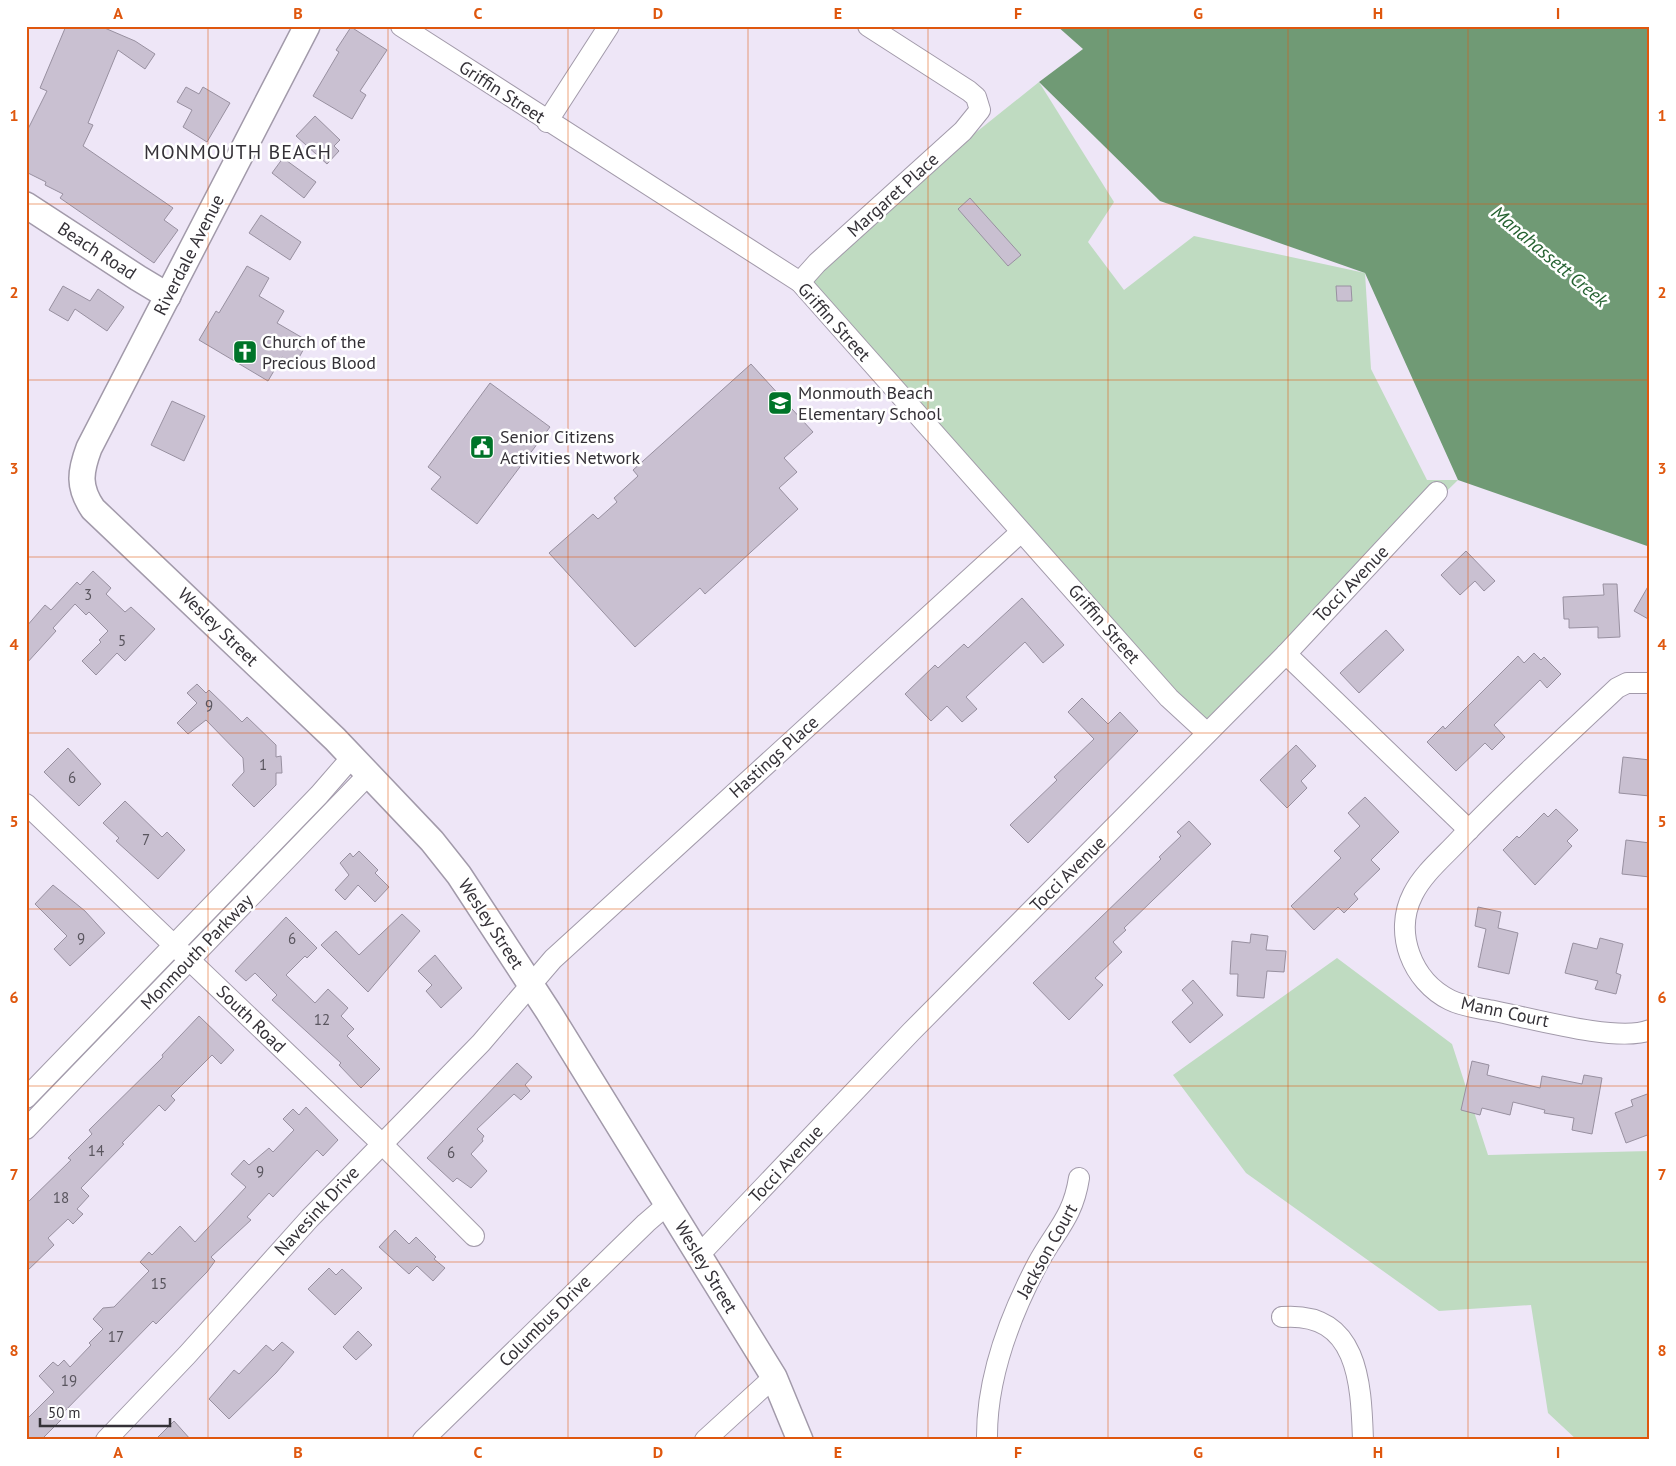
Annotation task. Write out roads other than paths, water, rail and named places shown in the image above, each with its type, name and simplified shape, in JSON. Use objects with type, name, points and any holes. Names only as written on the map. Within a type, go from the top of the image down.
[{"type":"street","name":"Riverdale Avenue","points":[[82,487],[81,468],[89,448],[307,26]]},
{"type":"street","name":"Griffin Street","points":[[401,26],[547,122],[800,282],[1169,698],[1207,733]]},
{"type":"street","points":[[547,122],[610,26]]},
{"type":"street","name":"Margaret Place","points":[[800,282],[817,263],[963,131],[975,118],[980,104],[969,91],[868,26]]},
{"type":"street","name":"Beach Road","points":[[26,205],[168,296]]},
{"type":"street","name":"Wesley Street","points":[[82,487],[85,498],[93,508],[360,766],[432,841],[458,874],[668,1204],[774,1377],[800,1440]]},
{"type":"street","name":"Tocci Avenue","points":[[699,1255],[911,1032],[1286,654],[1437,492]]},
{"type":"street","name":"Hastings Place","points":[[531,986],[553,959],[642,876],[1021,532]]},
{"type":"street","points":[[1286,654],[1469,830]]},
{"type":"street","name":"Mann Court","points":[[1650,683],[1627,683],[1617,688],[1469,830],[1420,882],[1412,897],[1406,918],[1406,945],[1412,962],[1426,982],[1448,999],[1468,1006],[1590,1031],[1617,1034],[1642,1033],[1650,1030]]},
{"type":"street","name":"Monmouth Parkway","points":[[26,1098],[319,795],[360,766]]},
{"type":"street","name":"Monmouth Parkway","points":[[26,1129],[188,960],[360,766]]},
{"type":"street","name":"South Road","points":[[26,804],[381,1143],[474,1236]]},
{"type":"street","name":"Navesink Drive","points":[[106,1440],[187,1355],[310,1218],[381,1143],[481,1044],[531,986]]},
{"type":"street","points":[[46,1078],[62,1092]]},
{"type":"street","name":"Jackson Court","points":[[987,1440],[992,1391],[1000,1355],[1016,1308],[1039,1261],[1072,1210],[1079,1178]]},
{"type":"street","name":"Columbus Drive","points":[[424,1440],[617,1250],[668,1204]]},
{"type":"street","points":[[1282,1317],[1291,1316],[1319,1322],[1344,1342],[1358,1374],[1363,1440]]},
{"type":"street","points":[[705,1440],[774,1377]]},
{"type":"water","name":"Manahassett Creek","points":[[1057,26],[1650,26],[1650,547],[1458,480],[1365,273],[1160,201],[1039,82],[1083,49]]},
{"type":"place","name":"Church of the Precious Blood","points":[[245,352]]},
{"type":"place","name":"Monmouth Beach Elementary School","points":[[780,403]]},
{"type":"place","name":"Senior Citizens Activities Network","points":[[482,447]]},
{"type":"district","name":"MONMOUTH BEACH","points":[[238,152]]}]
